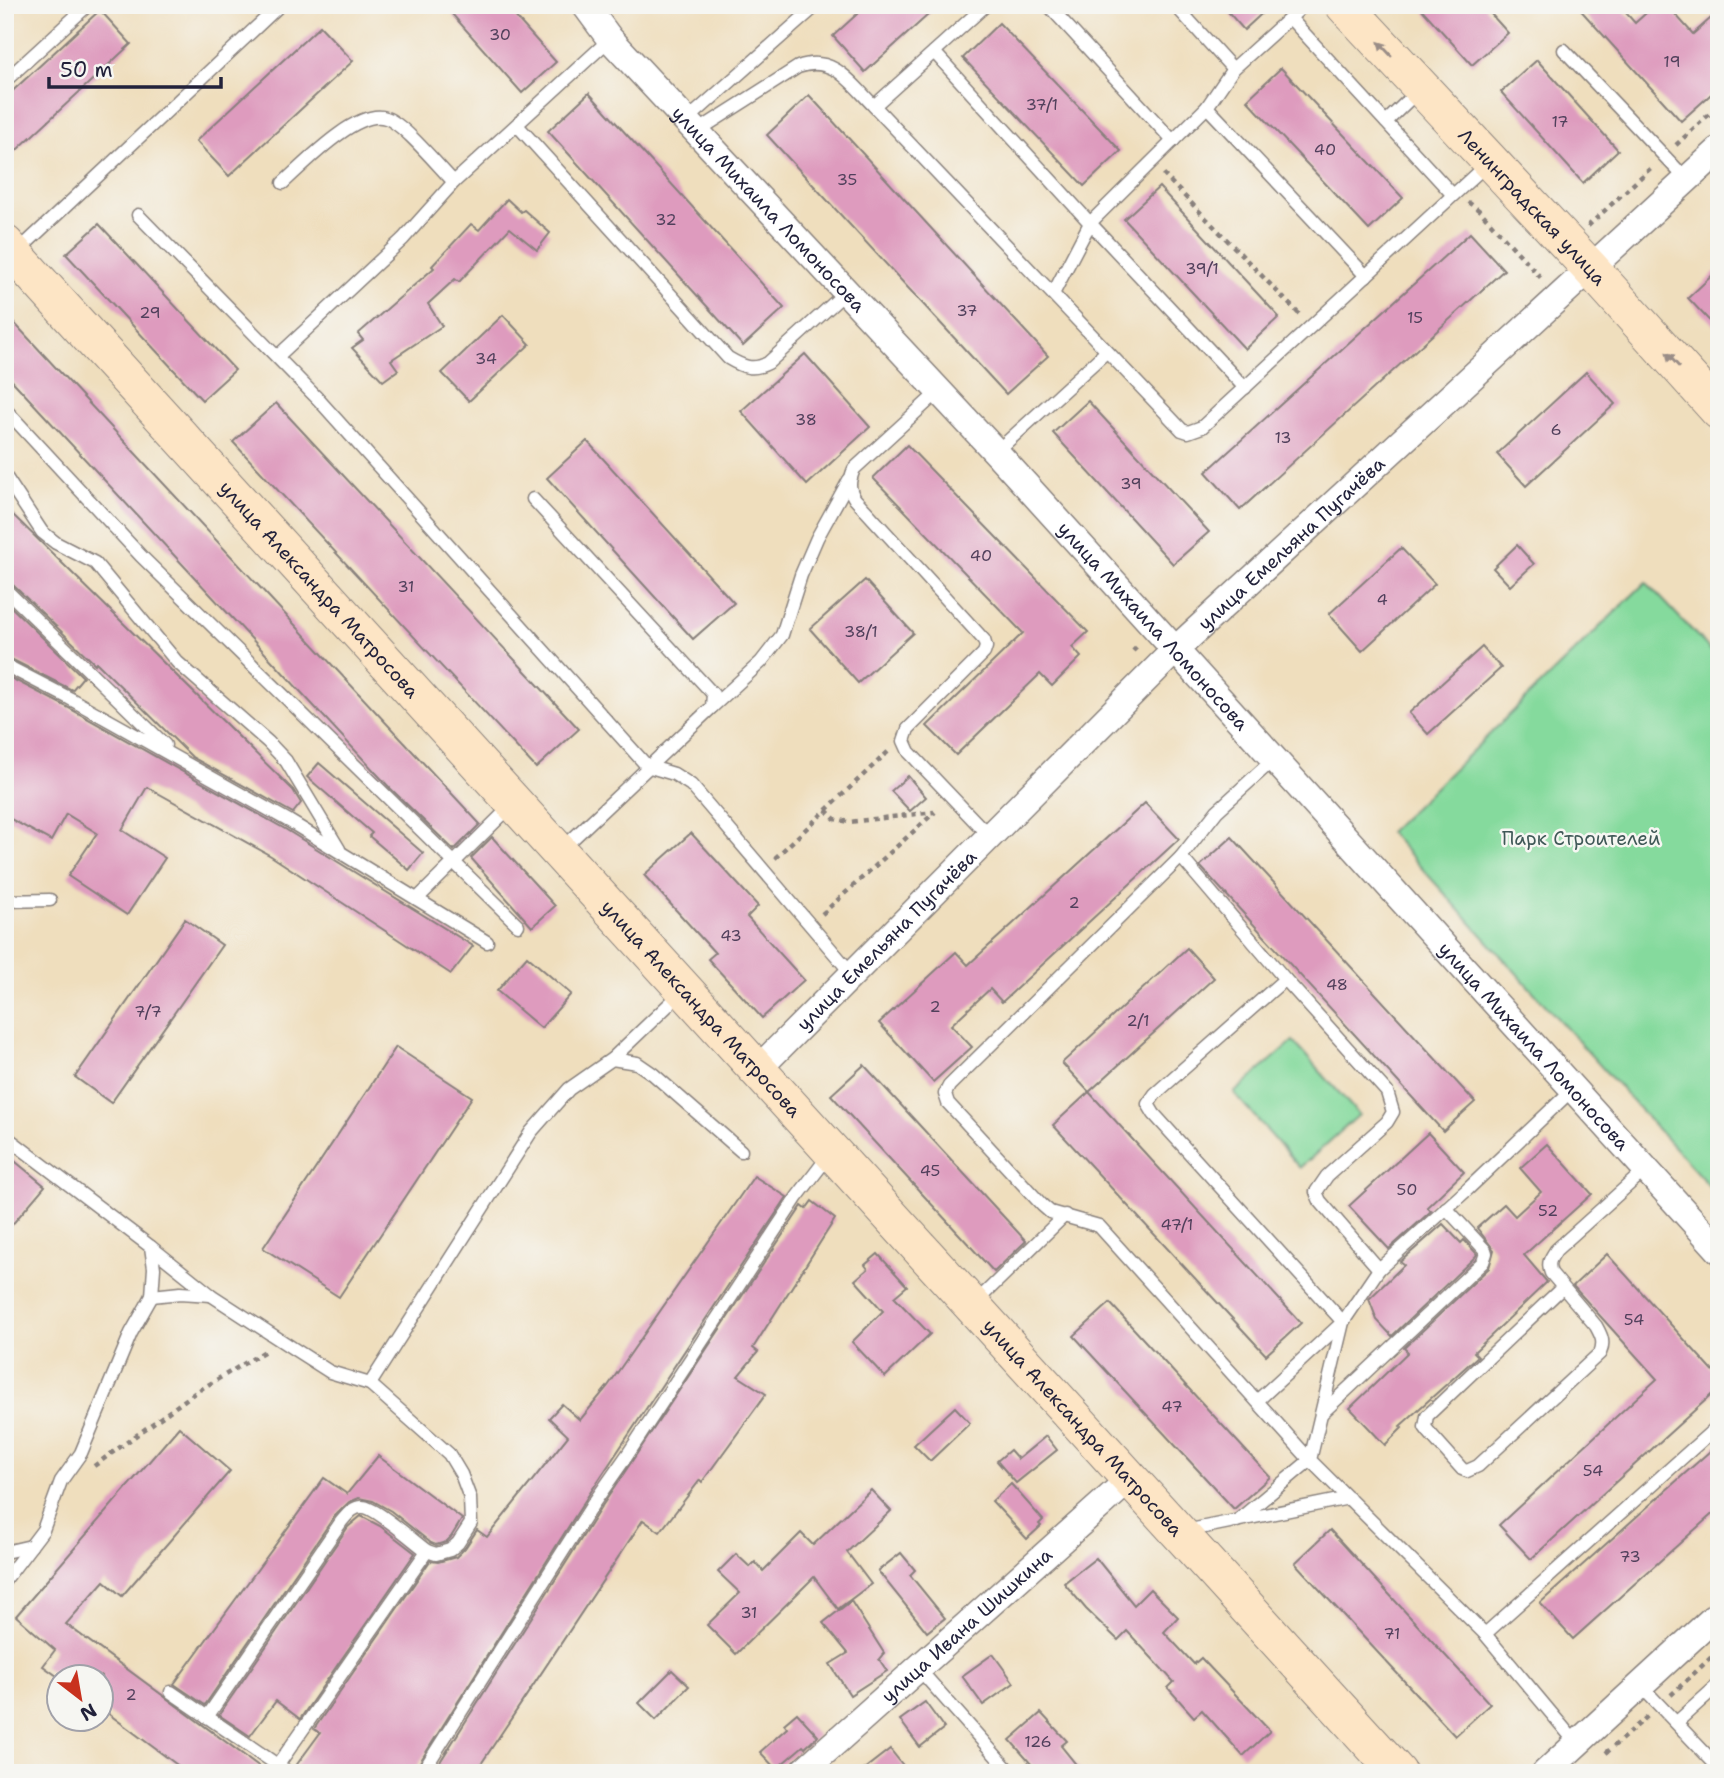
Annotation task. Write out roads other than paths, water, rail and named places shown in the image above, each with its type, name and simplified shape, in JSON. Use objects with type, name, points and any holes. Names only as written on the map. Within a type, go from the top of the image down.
[{"type":"street","name":"улица Михаила Ломоносова","points":[[585,5],[610,39],[996,452],[1719,1250]]},
{"type":"street","name":"Ленинградская улица","points":[[1344,5],[1719,411]]},
{"type":"street","name":"улица Емельяна Пугачёва","points":[[758,1069],[1176,649],[1579,257],[1687,180],[1719,150]]},
{"type":"street","name":"улица Александра Матросова","points":[[10,249],[1398,1773]]},
{"type":"street","name":"улица Ивана Шишкина","points":[[801,1773],[1131,1478]]},
{"type":"street","points":[[1545,1773],[1719,1614]]},
{"type":"lane","points":[[5,80],[88,5]]},
{"type":"lane","points":[[10,249],[280,5]]},
{"type":"lane","points":[[691,126],[817,5]]},
{"type":"lane","points":[[874,106],[986,5]]},
{"type":"lane","points":[[1048,5],[1173,141]]},
{"type":"lane","points":[[1175,5],[1233,69]]},
{"type":"lane","points":[[1054,294],[1090,223],[1207,107],[1233,69],[1304,5]]},
{"type":"lane","points":[[1290,18],[1453,195]]},
{"type":"lane","points":[[278,356],[403,239],[454,182],[610,39]]},
{"type":"lane","points":[[1564,50],[1687,180]]},
{"type":"lane","points":[[934,52],[1245,388]]},
{"type":"lane","points":[[691,126],[798,67],[810,62],[832,66],[874,106],[1106,352],[1182,430],[1188,432],[1202,427],[1490,161]]},
{"type":"lane","points":[[1386,122],[1421,88]]},
{"type":"lane","points":[[1207,107],[1366,275]]},
{"type":"lane","points":[[283,183],[350,126],[377,116],[388,118],[400,127],[454,182]]},
{"type":"lane","points":[[517,125],[729,358],[739,364],[748,368],[759,368],[768,363],[846,292]]},
{"type":"lane","points":[[138,215],[278,356],[647,766],[674,774],[691,785],[852,974]]},
{"type":"lane","points":[[996,452],[1106,352]]},
{"type":"lane","points":[[559,851],[647,766],[761,663],[782,635],[822,528],[854,469],[938,392]]},
{"type":"lane","points":[[5,409],[141,555],[518,925]]},
{"type":"lane","points":[[5,476],[42,531],[56,543],[95,564],[177,662],[286,761],[341,852]]},
{"type":"lane","points":[[849,480],[849,490],[855,499],[984,640],[984,653],[908,729],[905,747],[989,836]]},
{"type":"lane","points":[[533,499],[713,694],[712,707]]},
{"type":"lane","points":[[5,589],[177,757]]},
{"type":"lane","points":[[5,665],[177,757],[341,852],[486,942]]},
{"type":"lane","points":[[1274,759],[1217,811],[1181,857],[949,1086],[945,1094],[948,1103],[1050,1212],[1099,1226],[1310,1460],[1485,1634],[1577,1744]]},
{"type":"lane","points":[[417,899],[514,802]]},
{"type":"lane","points":[[1181,857],[1285,979],[1387,1092],[1393,1111],[1387,1122],[1327,1176],[1316,1192],[1379,1269]]},
{"type":"lane","points":[[5,901],[50,900]]},
{"type":"lane","points":[[1285,979],[1155,1094],[1148,1104],[1154,1114],[1343,1322]]},
{"type":"lane","points":[[370,1384],[531,1132],[569,1089],[612,1059],[685,989]]},
{"type":"lane","points":[[612,1059],[637,1063],[741,1150]]},
{"type":"lane","points":[[1256,1401],[1343,1322],[1379,1269],[1574,1088]]},
{"type":"lane","points":[[5,1136],[212,1295],[330,1372],[370,1384],[449,1454],[461,1474],[470,1498],[471,1523],[458,1543],[450,1550],[436,1554],[427,1551],[371,1508],[357,1508],[350,1512],[207,1717]]},
{"type":"lane","points":[[422,1773],[593,1503],[797,1197],[833,1151]]},
{"type":"lane","points":[[1563,1287],[1427,1416],[1425,1427],[1428,1432],[1462,1469],[1467,1471],[1478,1466],[1600,1353],[1603,1347],[1600,1334],[1563,1287],[1551,1273],[1549,1260],[1556,1250],[1645,1170]]},
{"type":"lane","points":[[1321,1415],[1483,1262],[1485,1250],[1446,1208]]},
{"type":"lane","points":[[973,1305],[1065,1215]]},
{"type":"lane","points":[[5,1580],[43,1530],[61,1481],[81,1453],[131,1333],[152,1296],[155,1268],[151,1247]]},
{"type":"lane","points":[[152,1296],[180,1293],[212,1295]]},
{"type":"lane","points":[[1237,1521],[1310,1460],[1343,1322]]},
{"type":"lane","points":[[1485,1634],[1719,1425]]},
{"type":"lane","points":[[1181,1532],[1349,1498]]},
{"type":"lane","points":[[5,1552],[31,1546]]},
{"type":"lane","points":[[171,1692],[283,1769],[427,1551]]},
{"type":"lane","points":[[918,1668],[1011,1773]]},
{"type":"lane","points":[[1676,1722],[1719,1684]]},
{"type":"lane","points":[[1640,1685],[1719,1768]]},
{"type":"park label","name":"Парк Строителей","points":[[1581,838]]}]
